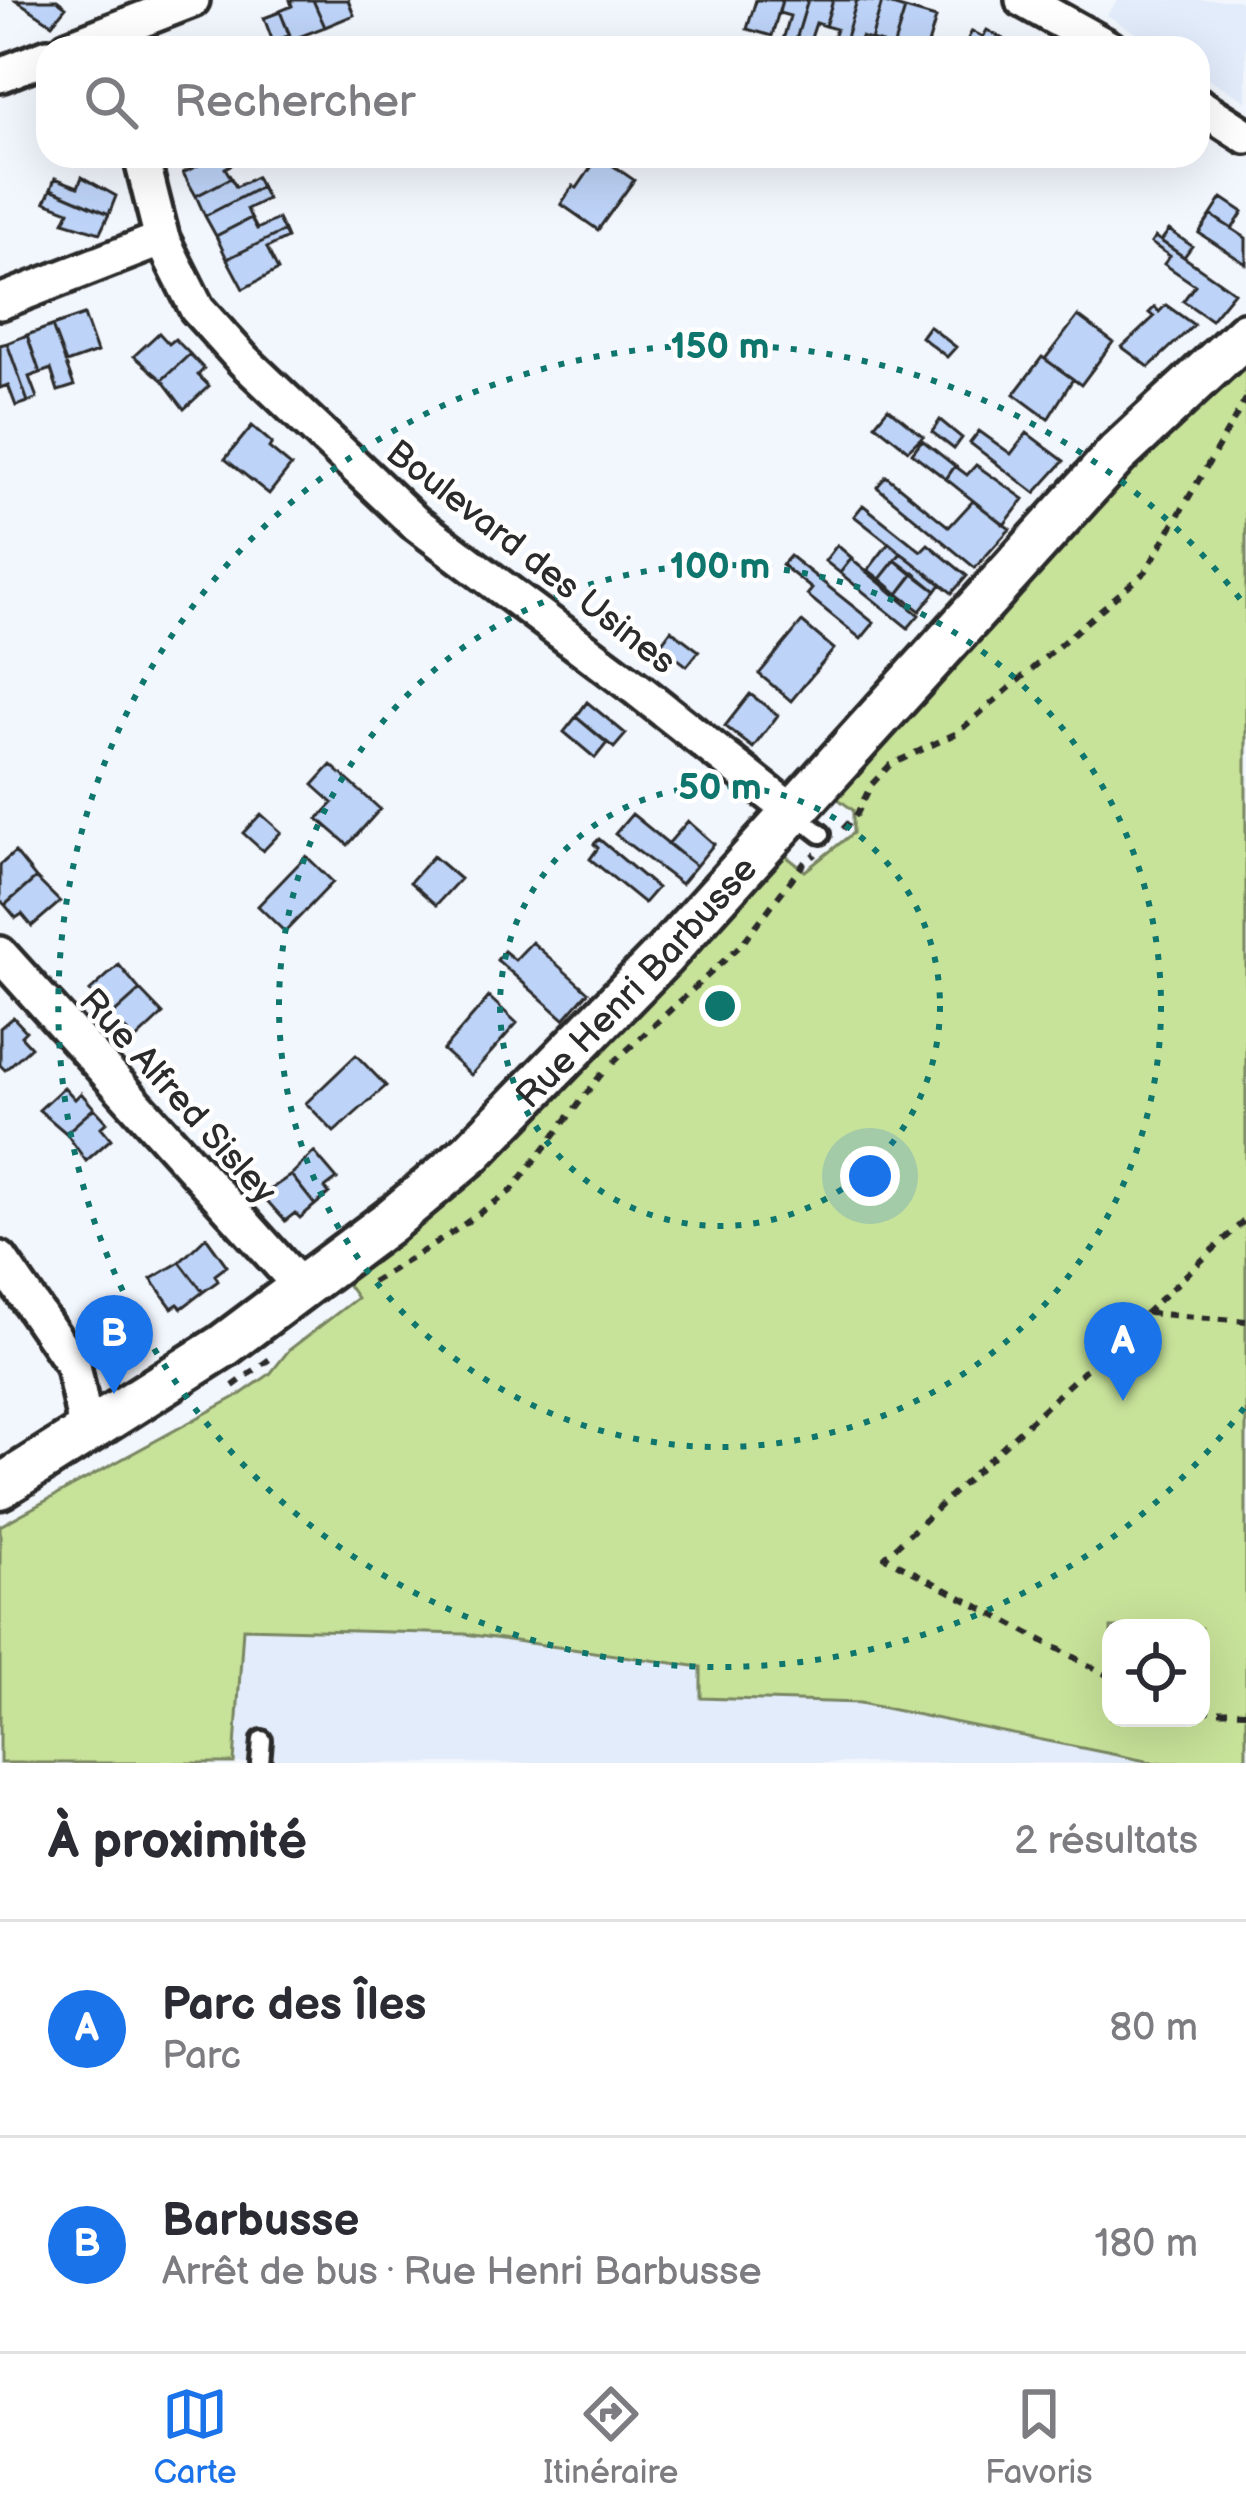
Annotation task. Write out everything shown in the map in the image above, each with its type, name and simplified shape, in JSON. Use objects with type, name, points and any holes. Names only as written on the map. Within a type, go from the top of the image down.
[{"type":"street","points":[[115,26],[192,0]]},
{"type":"street","points":[[1023,0],[1088,36]]},
{"type":"street","points":[[0,75],[36,61]]},
{"type":"street","points":[[1210,113],[1246,136]]},
{"type":"street","name":"Boulevard des Usines","points":[[144,168],[162,239],[197,309],[244,361],[414,522],[807,823]]},
{"type":"street","points":[[0,302],[162,239]]},
{"type":"street","name":"Rue Henri Barbusse","points":[[0,1486],[223,1346],[390,1221],[471,1153],[664,955],[807,823],[1118,454],[1246,334]]},
{"type":"street","name":"Rue Alfred Sisley","points":[[0,954],[301,1287]]},
{"type":"street","points":[[0,1259],[73,1365],[87,1434]]},
{"type":"lane","points":[[260,1763],[262,1740]]},
{"type":"path","points":[[1102,1672],[885,1558],[1246,1219]]},
{"type":"path","points":[[1145,1313],[1246,1321]]},
{"type":"path","points":[[1210,1711],[1246,1712]]},
{"type":"shaded area","points":[[1119,0],[1237,0],[1246,4],[1246,101],[1210,79],[1210,36],[1141,36],[1107,15]]},
{"type":"shaded area","points":[[703,1597],[702,1698],[860,1703],[1156,1763],[234,1763],[242,1628]]},
{"type":"green space","points":[[1246,348],[1246,1763],[1156,1763],[860,1703],[701,1698],[701,1667],[465,1634],[243,1628],[234,1763],[0,1763],[0,1526],[241,1394],[357,1298],[340,1274],[776,848],[805,871],[853,833],[853,810],[830,793],[1109,483]]},
{"type":"building","points":[[16,0],[57,0],[66,7],[52,24]]},
{"type":"building","points":[[290,0],[313,0],[325,27],[289,36],[280,11],[292,6]]},
{"type":"building","points":[[313,0],[348,0],[354,15],[325,27]]},
{"type":"building","points":[[756,0],[782,0],[772,36],[747,29]]},
{"type":"building","points":[[782,0],[808,0],[797,36],[784,36],[790,16],[779,13]]},
{"type":"building","points":[[808,0],[833,0],[825,26],[816,23],[812,36],[797,36]]},
{"type":"building","points":[[833,0],[857,0],[846,36],[834,36],[836,29],[825,26]]},
{"type":"building","points":[[857,0],[882,2],[872,36],[846,36]]},
{"type":"building","points":[[882,2],[905,9],[897,36],[872,36]]},
{"type":"building","points":[[905,9],[936,18],[931,36],[897,36]]},
{"type":"building","points":[[280,12],[290,35],[271,36],[264,18]]},
{"type":"building","points":[[193,168],[225,168],[231,178],[196,196],[183,173]]},
{"type":"building","points":[[591,168],[616,168],[634,180],[598,230],[561,204],[573,186],[577,188]]},
{"type":"building","points":[[82,177],[116,196],[109,214],[51,189],[55,178],[78,187]]},
{"type":"building","points":[[256,177],[261,187],[205,216],[196,196],[231,178],[236,187]]},
{"type":"building","points":[[261,187],[267,199],[247,209],[251,218],[216,236],[205,216]]},
{"type":"building","points":[[51,189],[109,214],[100,233],[64,222],[69,211],[45,202]]},
{"type":"building","points":[[1222,198],[1243,212],[1232,229],[1211,215]]},
{"type":"building","points":[[1211,215],[1246,238],[1246,264],[1199,233]]},
{"type":"building","points":[[251,218],[257,229],[278,219],[284,231],[227,259],[216,236]]},
{"type":"building","points":[[1169,230],[1192,246],[1184,257],[1161,241]]},
{"type":"building","points":[[284,231],[287,238],[267,248],[278,270],[243,289],[227,259]]},
{"type":"building","points":[[1155,237],[1234,292],[1211,320],[1183,301],[1195,285],[1164,264],[1170,256],[1151,243]]},
{"type":"building","points":[[1166,305],[1194,325],[1149,367],[1122,347],[1154,317],[1149,313],[1155,307],[1159,312]]},
{"type":"building","points":[[84,315],[97,352],[66,363],[52,326]]},
{"type":"building","points":[[1078,316],[1113,342],[1081,385],[1045,359]]},
{"type":"building","points":[[52,326],[74,386],[58,391],[51,369],[40,373],[27,335]]},
{"type":"building","points":[[929,326],[956,347],[947,357],[921,337]]},
{"type":"building","points":[[159,333],[169,344],[175,339],[190,354],[162,380],[134,356]]},
{"type":"building","points":[[27,335],[40,373],[29,377],[37,398],[28,402],[7,343]]},
{"type":"building","points":[[7,343],[28,402],[16,406],[8,385],[0,388],[0,345]]},
{"type":"building","points":[[190,354],[204,369],[198,375],[209,386],[184,409],[162,380]]},
{"type":"building","points":[[1042,357],[1073,379],[1048,419],[1014,394]]},
{"type":"building","points":[[888,408],[923,436],[908,450],[875,424]]},
{"type":"building","points":[[940,420],[962,438],[954,449],[932,432]]},
{"type":"building","points":[[252,426],[291,466],[269,494],[225,459]]},
{"type":"building","points":[[979,431],[1011,454],[1027,433],[1064,461],[1035,493],[970,443]]},
{"type":"building","points":[[922,440],[955,466],[946,479],[912,453]]},
{"type":"building","points":[[976,465],[1024,499],[1004,525],[946,479],[955,466],[967,475]]},
{"type":"building","points":[[886,476],[949,527],[973,501],[1010,529],[975,568],[877,487]]},
{"type":"building","points":[[863,505],[921,551],[928,544],[967,576],[952,593],[854,516]]},
{"type":"building","points":[[889,543],[901,553],[880,579],[868,570]]},
{"type":"building","points":[[837,545],[852,558],[840,573],[825,561]]},
{"type":"building","points":[[901,553],[941,584],[936,591],[895,560]]},
{"type":"building","points":[[790,556],[874,623],[861,639],[807,595],[812,589],[782,565]]},
{"type":"building","points":[[851,559],[919,615],[908,628],[840,573]]},
{"type":"building","points":[[895,560],[913,575],[898,594],[880,579]]},
{"type":"building","points":[[914,573],[936,591],[920,611],[898,594]]},
{"type":"building","points":[[802,622],[834,649],[791,701],[759,674]]},
{"type":"building","points":[[671,630],[699,651],[687,666],[660,645]]},
{"type":"building","points":[[750,694],[778,715],[753,748],[725,726]]},
{"type":"building","points":[[587,702],[626,734],[614,748],[576,717]]},
{"type":"building","points":[[576,717],[607,743],[595,758],[564,732]]},
{"type":"building","points":[[331,765],[380,809],[348,845],[318,819],[333,803],[313,785]]},
{"type":"building","points":[[261,814],[281,832],[263,851],[243,833]]},
{"type":"building","points":[[632,814],[696,866],[681,884],[615,834]]},
{"type":"building","points":[[688,821],[714,844],[696,866],[668,844]]},
{"type":"building","points":[[599,839],[657,888],[644,903],[590,859]]},
{"type":"building","points":[[15,852],[36,878],[5,905],[0,900],[0,865]]},
{"type":"building","points":[[306,856],[333,882],[285,932],[258,906]]},
{"type":"building","points":[[433,856],[460,879],[436,905],[410,882]]},
{"type":"building","points":[[36,878],[60,902],[32,926],[5,905]]},
{"type":"building","points":[[532,942],[588,992],[564,1019],[497,960],[504,951],[515,960]]},
{"type":"building","points":[[119,965],[140,990],[108,1019],[95,1006],[100,1001],[90,991]]},
{"type":"building","points":[[140,990],[163,1014],[135,1040],[125,1029],[120,1034],[108,1019]]},
{"type":"building","points":[[489,997],[517,1023],[471,1075],[443,1050]]},
{"type":"building","points":[[13,1017],[26,1031],[21,1036],[31,1047],[5,1070],[0,1065],[0,1028]]},
{"type":"building","points":[[356,1055],[386,1086],[334,1132],[306,1103]]},
{"type":"building","points":[[64,1087],[75,1099],[81,1093],[94,1108],[66,1133],[39,1110]]},
{"type":"building","points":[[94,1108],[107,1122],[101,1127],[111,1139],[86,1161],[66,1133]]},
{"type":"building","points":[[314,1152],[337,1179],[315,1205],[291,1175]]},
{"type":"building","points":[[291,1175],[315,1205],[300,1218],[295,1213],[285,1221],[262,1195]]},
{"type":"building","points":[[206,1237],[227,1266],[203,1292],[180,1262]]},
{"type":"building","points":[[180,1262],[203,1292],[182,1308],[178,1304],[172,1308],[151,1279]]},
{"type":"place","name":"Barbusse","points":[[114,1394]]},
{"type":"place","name":"Parc des Îles","points":[[1123,1401]]}]
